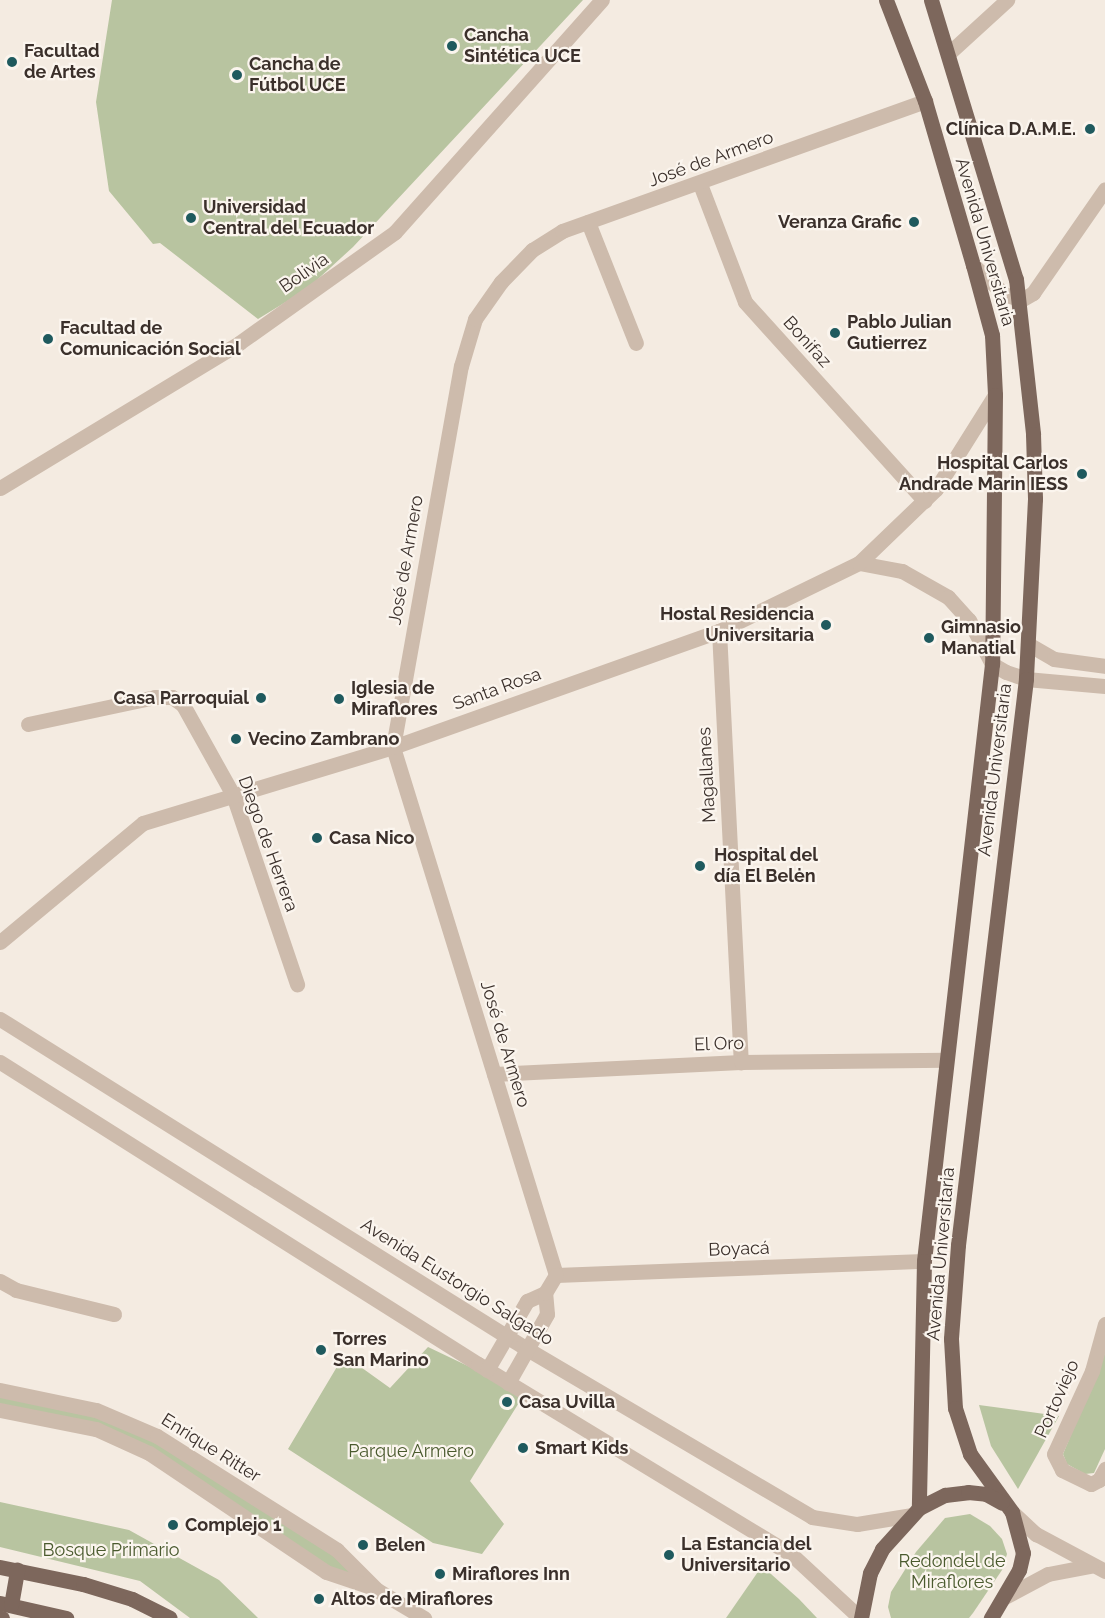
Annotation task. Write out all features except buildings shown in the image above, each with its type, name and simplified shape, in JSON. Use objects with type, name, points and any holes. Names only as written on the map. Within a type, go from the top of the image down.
[{"type":"main road","name":"Avenida Universitaria","points":[[886,0],[925,101],[973,265],[992,335],[995,395],[992,664],[924,1261],[916,1511]]},
{"type":"main road","name":"Avenida Universitaria","points":[[931,0],[949,52],[1021,300],[1035,499],[1026,679],[958,1245],[951,1339],[955,1408],[970,1454],[1009,1509]]},
{"type":"main road","points":[[861,1618],[870,1574],[882,1549],[916,1511],[945,1495],[969,1492],[986,1494],[1009,1509],[1023,1553],[1003,1598],[991,1618]]},
{"type":"main road","points":[[0,1567],[122,1596],[170,1618]]},
{"type":"main road","points":[[17,1570],[5,1604],[66,1618]]},
{"type":"street","name":"Bolivia","points":[[0,488],[239,343],[395,232],[602,0]]},
{"type":"street","points":[[949,52],[1007,0]]},
{"type":"street","name":"José de Armero","points":[[556,1275],[393,747],[461,366],[475,319],[501,282],[532,250],[562,231],[700,184],[925,101]]},
{"type":"street","name":"Bonifaz","points":[[700,184],[746,302],[925,501]]},
{"type":"street","points":[[973,265],[988,283],[1021,300],[1033,293],[1105,189]]},
{"type":"street","points":[[588,222],[636,343]]},
{"type":"street","name":"Santa Rosa","points":[[0,942],[143,823],[393,747],[719,630],[859,563],[925,501],[995,395]]},
{"type":"street","points":[[859,563],[902,571],[948,597],[969,620],[992,664],[1026,679],[1105,686]]},
{"type":"street","name":"Magallanes","points":[[719,630],[741,1062]]},
{"type":"street","points":[[1028,644],[1054,659],[1105,666]]},
{"type":"street","name":"Diego de Herrera","points":[[28,724],[155,697],[172,697],[183,705],[233,795],[297,984]]},
{"type":"street","name":"Avenida Eustorgio Salgado","points":[[0,1019],[527,1349],[812,1517],[857,1524],[916,1511]]},
{"type":"street","name":"El Oro","points":[[494,1074],[741,1062],[946,1060]]},
{"type":"street","points":[[0,1062],[487,1370],[792,1555],[861,1618]]},
{"type":"street","name":"Boyacá","points":[[556,1275],[924,1261]]},
{"type":"street","points":[[508,1383],[546,1314],[545,1293],[556,1275]]},
{"type":"street","points":[[0,1281],[16,1290],[114,1314]]},
{"type":"street","points":[[487,1370],[527,1301],[545,1293]]},
{"type":"street","name":"Portoviejo","points":[[1105,1324],[1092,1371],[1054,1454],[1062,1470],[1091,1484],[1105,1468]]},
{"type":"street","name":"Enrique Ritter","points":[[0,1390],[96,1410],[157,1436],[337,1550],[377,1590]]},
{"type":"street","name":"Enrique Ritter","points":[[0,1410],[96,1429],[149,1453],[326,1572],[377,1590],[424,1618]]},
{"type":"street","points":[[1009,1509],[1036,1534],[1090,1566],[1105,1571]]},
{"type":"street","points":[[1003,1598],[1048,1574],[1090,1566]]},
{"type":"green space","name":"Universidad Central del Ecuador","points":[[112,0],[583,0],[353,247],[307,289],[258,319],[160,243],[153,244],[109,191],[96,102]]},
{"type":"green space","name":"Parque Armero","points":[[428,1347],[525,1393],[470,1481],[504,1524],[482,1554],[433,1543],[288,1449],[344,1355],[390,1388]]},
{"type":"green space","points":[[1105,1353],[1105,1449],[1094,1473],[1085,1474],[1067,1464],[1063,1454]]},
{"type":"green space","points":[[0,1393],[95,1414],[158,1442],[335,1552],[361,1579],[328,1568],[151,1449],[0,1409]]},
{"type":"green space","points":[[979,1405],[1059,1416],[1018,1489],[991,1446]]},
{"type":"green space","name":"Bosque Primario","points":[[0,1502],[129,1530],[219,1580],[258,1618],[190,1618],[140,1581],[0,1547]]},
{"type":"green space","name":"Redondel de Miraflores","points":[[970,1514],[990,1526],[1002,1539],[1007,1554],[1002,1570],[973,1613],[969,1618],[891,1618],[888,1607],[891,1592],[916,1552],[945,1518]]},
{"type":"green space","points":[[762,1566],[799,1599],[817,1618],[726,1618]]},
{"type":"place","name":"Cancha Sintética UCE","points":[[452,46]]},
{"type":"place","name":"Facultad de Artes","points":[[12,62]]},
{"type":"place","name":"Cancha de Fútbol UCE","points":[[237,75]]},
{"type":"place","name":"Clínica D.A.M.E.","points":[[1090,129]]},
{"type":"place","name":"Universidad Central del Ecuador","points":[[191,218]]},
{"type":"place","name":"Veranza Grafic","points":[[914,222]]},
{"type":"place","name":"Pablo Julian Gutierrez","points":[[835,333]]},
{"type":"place","name":"Facultad de Comunicación Social","points":[[48,339]]},
{"type":"place","name":"Hospital Carlos Andrade Marin IESS","points":[[1082,474]]},
{"type":"place","name":"Hostal Residencia Universitaria","points":[[826,625]]},
{"type":"place","name":"Gimnasio Manatial","points":[[929,638]]},
{"type":"place","name":"Casa Parroquial","points":[[261,698]]},
{"type":"place","name":"Iglesia de Miraflores","points":[[339,699]]},
{"type":"place","name":"Vecino Zambrano","points":[[236,739]]},
{"type":"place","name":"Casa Nico","points":[[317,838]]},
{"type":"place","name":"Hospital del día El Belėn","points":[[700,866]]},
{"type":"place","name":"Torres San Marino","points":[[321,1350]]},
{"type":"place","name":"Casa Uvilla","points":[[507,1402]]},
{"type":"place","name":"Smart Kids","points":[[523,1448]]},
{"type":"place","name":"Complejo 1","points":[[173,1525]]},
{"type":"place","name":"Belen","points":[[363,1545]]},
{"type":"place","name":"La Estancia del Universitario","points":[[669,1555]]},
{"type":"place","name":"Miraflores Inn","points":[[440,1574]]},
{"type":"place","name":"Altos de Miraflores","points":[[319,1599]]}]
